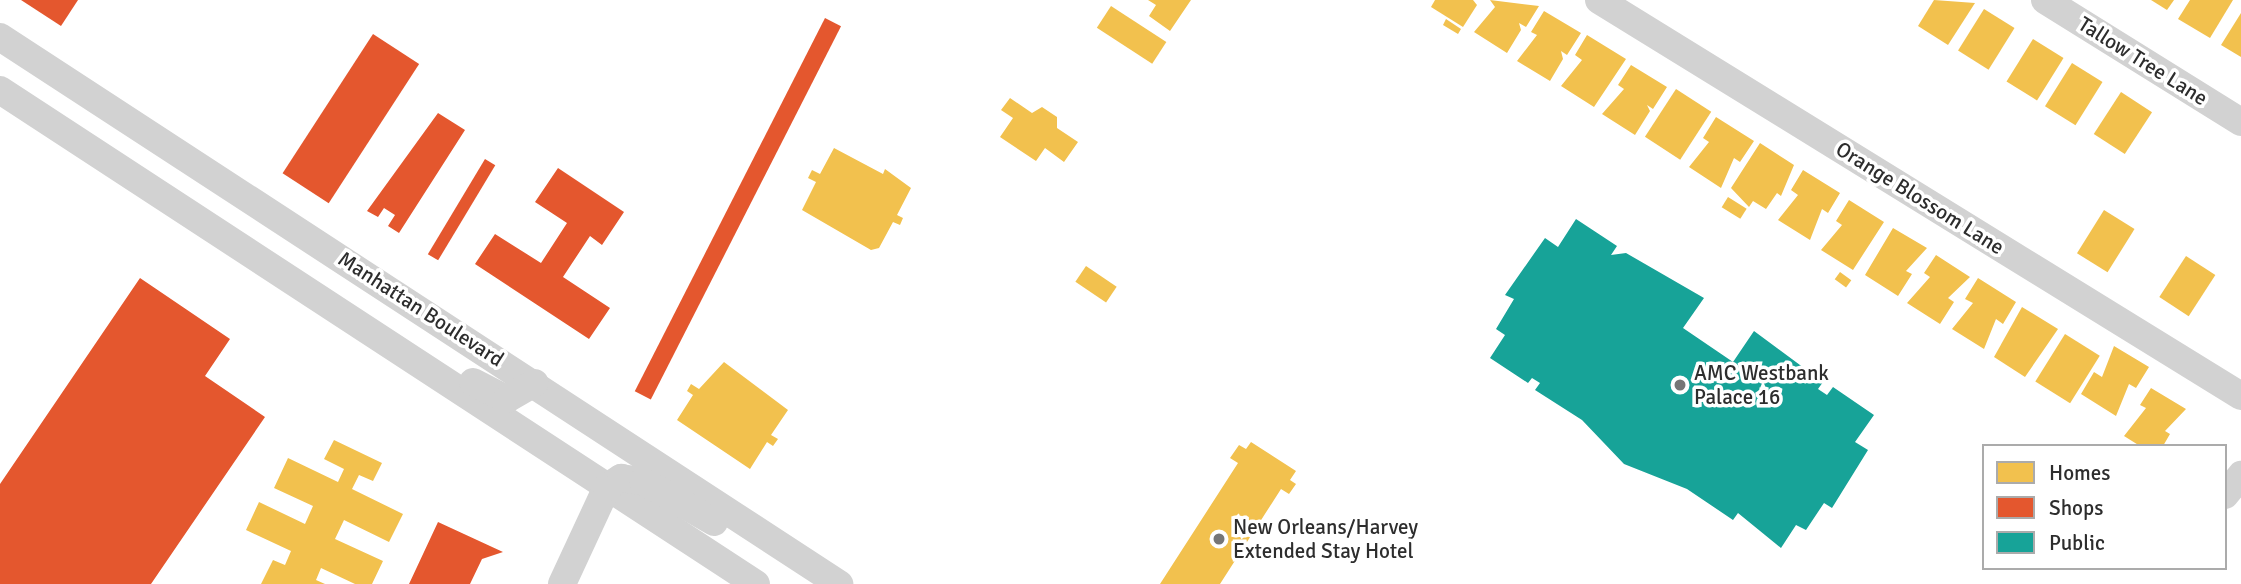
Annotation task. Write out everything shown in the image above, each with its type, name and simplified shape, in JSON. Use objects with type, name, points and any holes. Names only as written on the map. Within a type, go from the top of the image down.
[{"type":"street","name":"Orange Blossom Lane","points":[[1599,0],[2241,396]]},
{"type":"street","name":"Tallow Tree Lane","points":[[2045,0],[2241,122]]},
{"type":"street","name":"Manhattan Boulevard","points":[[0,37],[535,383],[839,584]]},
{"type":"street","points":[[0,90],[755,584]]},
{"type":"street","points":[[369,331],[407,340],[500,398],[535,383]]},
{"type":"street","points":[[2227,492],[2241,475]]},
{"type":"street","points":[[562,584],[607,486],[621,478],[643,481],[743,539],[769,537]]},
{"type":"building: Homes","points":[[1148,0],[1191,0],[1170,31],[1149,16],[1156,5]]},
{"type":"building: Homes","points":[[1435,0],[1473,0],[1477,5],[1463,27],[1431,7]]},
{"type":"building: Homes","points":[[1490,0],[1539,6],[1526,27],[1519,23],[1521,30],[1507,53],[1474,32],[1495,7]]},
{"type":"building: Homes","points":[[1934,0],[1975,3],[1948,45],[1918,26]]},
{"type":"building: Homes","points":[[2151,0],[2174,0],[2167,10]]},
{"type":"building: Homes","points":[[2190,0],[2233,0],[2210,38],[2178,19]]},
{"type":"building: Homes","points":[[1111,6],[1166,42],[1152,64],[1097,28]]},
{"type":"building: Homes","points":[[1984,9],[2015,28],[1989,70],[1958,51]]},
{"type":"building: Homes","points":[[1544,11],[1581,33],[1567,55],[1561,51],[1563,59],[1550,81],[1517,61],[1537,35],[1531,32]]},
{"type":"building: Homes","points":[[2241,13],[2241,57],[2221,45]]},
{"type":"building: Homes","points":[[1446,19],[1461,29],[1458,34],[1443,25]]},
{"type":"building: Homes","points":[[1587,35],[1626,59],[1594,107],[1561,86],[1582,60],[1575,55]]},
{"type":"building: Homes","points":[[2033,39],[2064,58],[2037,100],[2007,81]]},
{"type":"building: Homes","points":[[2072,63],[2103,82],[2076,125],[2045,106]]},
{"type":"building: Homes","points":[[1631,65],[1667,87],[1653,109],[1647,105],[1650,111],[1635,135],[1602,114],[1624,89],[1618,85]]},
{"type":"building: Homes","points":[[1676,89],[1711,112],[1680,160],[1645,137]]},
{"type":"building: Homes","points":[[2121,92],[2152,112],[2125,154],[2094,134]]},
{"type":"building: Homes","points":[[1010,98],[1032,113],[1042,107],[1057,117],[1057,128],[1078,142],[1064,162],[1045,148],[1036,161],[1000,137],[1013,118],[1001,110]]},
{"type":"building: Homes","points":[[1716,117],[1754,141],[1740,162],[1734,158],[1721,188],[1689,167],[1709,142],[1703,138]]},
{"type":"building: Homes","points":[[1760,143],[1794,165],[1781,196],[1777,193],[1766,209],[1753,201],[1749,207],[1731,188]]},
{"type":"building: Homes","points":[[834,148],[883,174],[885,169],[911,188],[897,215],[903,218],[900,225],[893,222],[879,248],[871,250],[802,210],[816,182],[808,178],[812,170],[820,174]]},
{"type":"building: Homes","points":[[1803,170],[1840,193],[1828,213],[1822,209],[1810,240],[1778,220],[1798,195],[1791,190]]},
{"type":"building: Homes","points":[[1728,197],[1747,209],[1740,219],[1722,207]]},
{"type":"building: Homes","points":[[1849,200],[1884,222],[1853,270],[1821,250],[1842,225],[1836,221]]},
{"type":"building: Homes","points":[[2104,210],[2135,229],[2108,272],[2077,253]]},
{"type":"building: Homes","points":[[1893,228],[1927,248],[1906,271],[1912,274],[1898,296],[1865,275]]},
{"type":"building: Homes","points":[[1936,255],[1970,277],[1948,298],[1954,302],[1940,324],[1907,303],[1930,277],[1924,273]]},
{"type":"building: Homes","points":[[2186,256],[2215,275],[2189,316],[2159,297]]},
{"type":"building: Homes","points":[[1086,266],[1117,287],[1106,302],[1075,282]]},
{"type":"building: Homes","points":[[1840,272],[1851,280],[1846,288],[1835,279]]},
{"type":"building: Homes","points":[[1978,278],[2016,302],[2003,324],[1996,319],[1984,349],[1952,329],[1973,303],[1965,299]]},
{"type":"building: Homes","points":[[2022,307],[2058,329],[2025,377],[1994,357]]},
{"type":"building: Homes","points":[[2065,334],[2100,356],[2070,403],[2035,381]]},
{"type":"building: Homes","points":[[2114,346],[2149,367],[2136,388],[2129,384],[2116,416],[2081,394],[2094,372],[2102,377]]},
{"type":"building: Homes","points":[[724,362],[788,410],[771,435],[778,439],[773,446],[767,442],[750,469],[677,420],[693,395],[687,391],[691,384],[699,389]]},
{"type":"building: Homes","points":[[2151,388],[2186,409],[2165,431],[2170,434],[2164,444],[2137,444],[2124,436],[2146,408],[2140,405]]},
{"type":"building: Homes","points":[[334,440],[382,463],[373,481],[359,475],[352,489],[403,514],[389,542],[344,520],[335,539],[383,561],[372,584],[355,584],[321,568],[316,580],[325,584],[261,584],[273,560],[285,565],[291,551],[246,530],[259,502],[305,524],[313,506],[274,488],[288,458],[338,482],[344,469],[324,459]]},
{"type":"building: Homes","name":"New Orleans/Harvey Extended Stay Hotel","points":[[1251,442],[1296,471],[1290,480],[1296,484],[1289,494],[1281,489],[1220,584],[1160,584],[1238,463],[1230,458],[1239,445],[1246,449]]},
{"type":"building: Shops","points":[[21,0],[78,0],[61,26]]},
{"type":"building: Shops","points":[[825,18],[841,26],[651,400],[635,391]]},
{"type":"building: Shops","points":[[373,34],[419,64],[329,203],[283,173]]},
{"type":"building: Shops","points":[[438,113],[465,130],[399,233],[388,226],[395,215],[384,208],[378,217],[367,211]]},
{"type":"building: Shops","points":[[485,159],[495,165],[438,260],[428,254]]},
{"type":"building: Shops","points":[[558,168],[624,212],[602,245],[590,236],[563,277],[610,308],[589,339],[475,264],[495,234],[541,263],[567,223],[535,202]]},
{"type":"building: Shops","points":[[140,278],[230,339],[205,376],[265,417],[151,584],[0,584],[0,484]]},
{"type":"building: Shops","points":[[438,522],[503,552],[482,559],[470,584],[409,584]]},
{"type":"building: Public","name":"AMC Westbank Palace 16","points":[[1576,219],[1617,246],[1611,255],[1626,253],[1704,298],[1683,328],[1733,362],[1754,331],[1823,382],[1818,389],[1827,395],[1833,387],[1874,415],[1855,442],[1868,450],[1832,508],[1824,503],[1806,530],[1796,525],[1781,548],[1738,513],[1733,520],[1687,489],[1624,464],[1582,420],[1535,390],[1540,383],[1532,378],[1528,383],[1490,358],[1505,335],[1496,329],[1514,299],[1505,295],[1545,238],[1558,247]]},
{"type":"place","name":"AMC Westbank Palace 16","points":[[1680,385]]},
{"type":"place","name":"New Orleans/Harvey Extended Stay Hotel","points":[[1219,539]]}]
